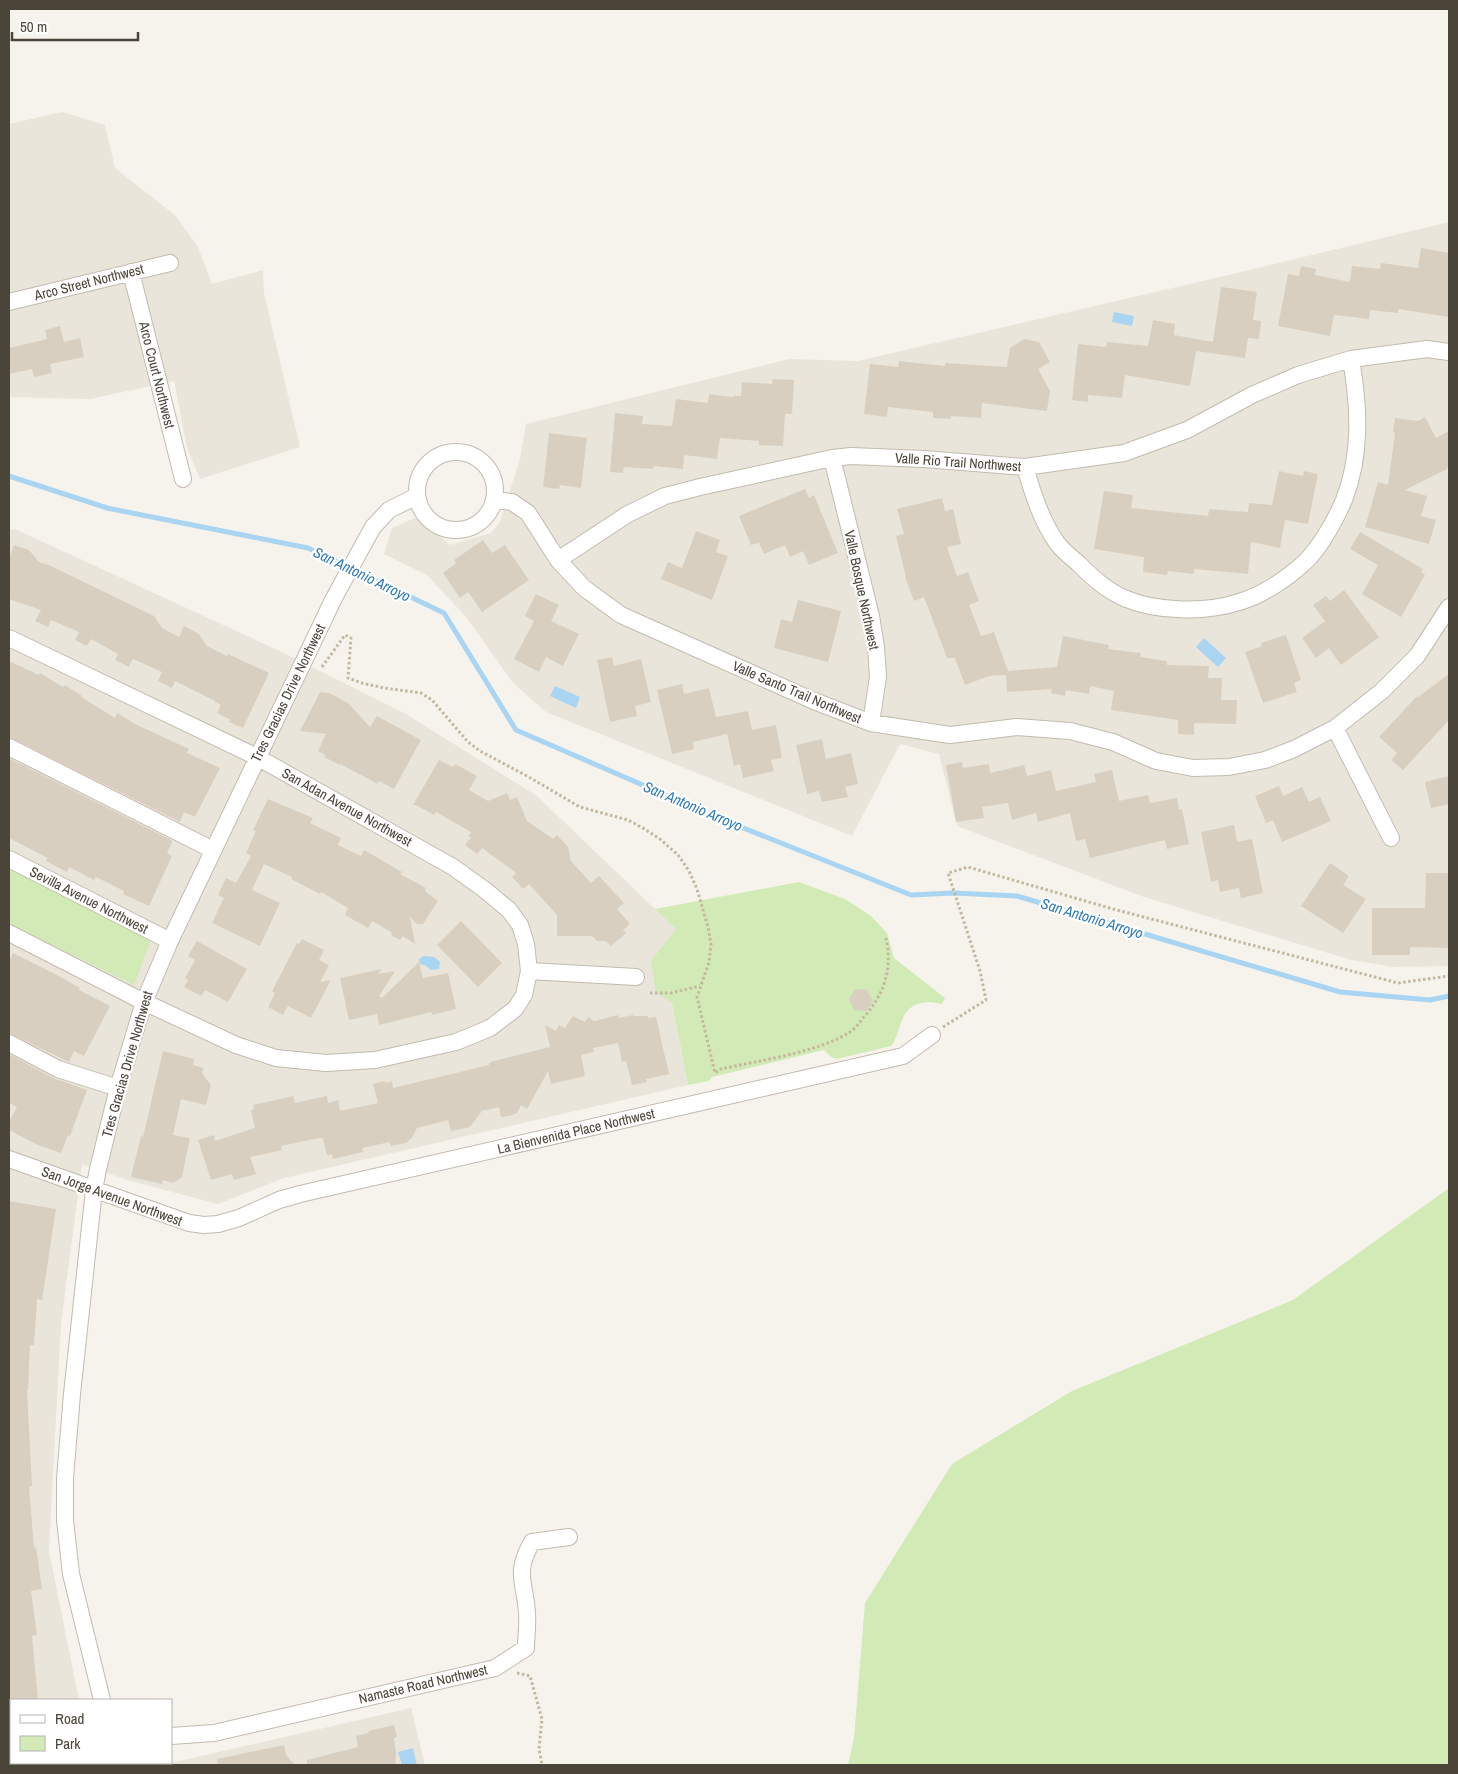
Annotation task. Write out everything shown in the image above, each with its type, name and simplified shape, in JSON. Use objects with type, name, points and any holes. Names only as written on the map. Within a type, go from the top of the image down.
[{"type":"street","name":"Arco Street Northwest","points":[[9,302],[170,263]]},
{"type":"street","name":"Arco Court Northwest","points":[[131,272],[183,479]]},
{"type":"street","name":"Valle Rio Trail Northwest","points":[[558,560],[628,514],[665,496],[700,487],[832,458],[851,456],[924,459],[1025,467],[1124,453],[1187,430],[1252,395],[1298,374],[1351,359],[1427,349],[1449,352]]},
{"type":"street","points":[[1025,467],[1036,504],[1058,544],[1099,584],[1124,598],[1157,608],[1197,610],[1239,602],[1275,585],[1307,560],[1328,532],[1344,500],[1354,462],[1358,428],[1357,395],[1351,359]]},
{"type":"street","points":[[462,452],[475,456],[483,462],[491,473],[496,486],[495,500],[490,513],[480,523],[466,530],[452,530],[439,527],[429,520],[421,509],[417,496],[418,482],[423,470],[432,460],[445,454],[462,452]]},
{"type":"street","name":"Valle Bosque Northwest","points":[[832,458],[871,616],[876,647],[878,677],[871,723]]},
{"type":"street","name":"Tres Gracias Drive Northwest","points":[[102,1699],[71,1574],[66,1520],[65,1478],[94,1190],[118,1088],[144,1002],[170,941],[334,598],[374,527],[389,510],[417,496]]},
{"type":"street","name":"Valle Santo Trail Northwest","points":[[495,500],[512,502],[528,513],[558,560],[584,588],[621,615],[814,701],[871,723],[950,735],[1017,727],[1070,731],[1113,742],[1156,761],[1193,768],[1229,767],[1265,760],[1294,749],[1335,728],[1382,691],[1417,656],[1449,607]]},
{"type":"street","name":"San Adan Avenue Northwest","points":[[9,638],[257,757],[453,867],[486,890],[510,910],[520,925],[526,944],[529,971]]},
{"type":"street","points":[[1335,728],[1391,838]]},
{"type":"street","points":[[9,747],[213,850]]},
{"type":"street","name":"Sevilla Avenue Northwest","points":[[9,859],[170,941]]},
{"type":"street","points":[[9,933],[144,1002],[236,1045],[276,1058],[326,1063],[375,1060],[456,1042],[490,1028],[515,1009],[520,1002],[524,995],[529,971],[636,977]]},
{"type":"street","name":"La Bienvenida Place Northwest","points":[[218,1224],[239,1218],[279,1200],[300,1194],[903,1056],[932,1034]]},
{"type":"street","points":[[9,1042],[58,1069],[118,1088]]},
{"type":"street","name":"San Jorge Avenue Northwest","points":[[9,1159],[189,1223],[218,1224]]},
{"type":"street","name":"Namaste Road Northwest","points":[[172,1736],[214,1733],[495,1668],[526,1648],[527,1613],[521,1576],[524,1556],[532,1542],[569,1537]]},
{"type":"path","points":[[322,667],[345,635],[351,638],[348,678],[384,688],[421,693],[432,700],[468,742],[480,751],[580,807],[628,820],[660,839],[678,855],[689,871],[697,890],[711,944],[709,962],[697,997],[715,1073],[720,1069],[821,1045],[850,1032],[874,1006],[887,980],[889,951],[886,938]]},
{"type":"path","points":[[932,1034],[986,1000],[980,971],[948,873],[968,867],[1113,909],[1398,983],[1449,976]]},
{"type":"path","points":[[650,993],[671,993],[700,986]]},
{"type":"path","points":[[495,1668],[530,1676],[542,1719],[539,1749],[542,1765]]},
{"type":"shaded area","points":[[62,112],[105,125],[115,168],[176,216],[198,247],[212,284],[263,270],[264,293],[300,447],[200,479],[187,448],[174,381],[90,399],[9,397],[9,124]]},
{"type":"shaded area","points":[[1449,222],[1449,966],[1394,967],[1351,960],[1144,897],[957,826],[939,754],[900,744],[852,836],[546,712],[513,683],[467,618],[427,575],[384,554],[392,528],[417,517],[450,545],[491,533],[500,522],[520,459],[526,424],[789,359],[858,361]]},
{"type":"shaded area","points":[[15,529],[284,653],[406,714],[537,796],[676,929],[672,1003],[688,1085],[284,1178],[218,1204],[127,1180],[82,1164],[61,1324],[49,1551],[79,1699],[10,1699],[9,1742],[9,530]]},
{"type":"shaded area","points":[[411,1708],[425,1765],[162,1765]]},
{"type":"green space","points":[[9,867],[151,940],[134,985],[9,923]]},
{"type":"green space","points":[[799,882],[845,899],[871,916],[887,933],[894,958],[945,998],[942,1004],[930,1002],[918,1004],[909,1009],[891,1046],[837,1059],[831,1057],[824,1050],[712,1077],[709,1081],[688,1085],[672,1003],[656,993],[651,961],[676,929],[655,909]]},
{"type":"green space","points":[[1449,1188],[1449,1765],[848,1765],[854,1738],[865,1603],[952,1464],[1072,1391],[1293,1300]]},
{"type":"water","points":[[1114,312],[1134,316],[1132,326],[1112,322]]},
{"type":"water","points":[[1204,638],[1226,658],[1218,667],[1196,647]]},
{"type":"water","points":[[555,686],[580,697],[576,708],[550,696]]},
{"type":"water","points":[[424,956],[434,957],[440,962],[439,969],[431,970],[425,965],[420,964],[419,959]]},
{"type":"water","points":[[413,1748],[417,1765],[402,1765],[398,1752]]},
{"type":"building","points":[[1421,248],[1449,253],[1449,317],[1398,309],[1398,313],[1370,310],[1369,319],[1334,315],[1330,336],[1278,326],[1288,274],[1299,276],[1301,266],[1316,269],[1315,275],[1350,282],[1352,266],[1380,269],[1381,263],[1418,268]]},
{"type":"building","points":[[1221,287],[1257,292],[1253,320],[1261,321],[1259,339],[1248,338],[1245,358],[1196,351],[1190,386],[1125,375],[1122,398],[1088,395],[1088,402],[1072,400],[1078,344],[1106,347],[1107,342],[1148,346],[1153,320],[1175,324],[1174,335],[1213,342]]},
{"type":"building","points":[[60,326],[64,342],[80,338],[84,357],[50,364],[52,373],[34,377],[32,369],[9,374],[9,348],[47,339],[45,330]]},
{"type":"building","points":[[1024,339],[1039,342],[1050,362],[1038,369],[1050,391],[1047,411],[982,403],[981,418],[951,416],[951,419],[933,418],[933,412],[888,407],[887,417],[864,414],[870,364],[898,367],[899,361],[945,366],[945,363],[1007,367],[1010,348]]},
{"type":"building","points":[[773,379],[794,380],[792,414],[785,414],[783,446],[759,445],[759,441],[720,438],[717,459],[684,455],[683,469],[654,466],[653,469],[624,467],[623,473],[610,472],[615,413],[643,416],[642,424],[672,426],[676,399],[708,403],[709,394],[741,396],[742,382],[772,384]]},
{"type":"building","points":[[1425,417],[1436,438],[1449,431],[1449,461],[1447,469],[1405,490],[1427,496],[1421,516],[1436,520],[1429,544],[1365,527],[1378,482],[1388,485],[1395,433],[1393,432],[1395,418],[1418,421]]},
{"type":"building","points":[[549,433],[587,438],[581,488],[560,485],[559,489],[543,487]]},
{"type":"building","points":[[1279,471],[1303,476],[1304,471],[1318,474],[1308,524],[1285,520],[1280,548],[1251,542],[1248,574],[1194,569],[1194,574],[1168,571],[1167,575],[1143,572],[1144,557],[1094,549],[1104,491],[1133,495],[1131,508],[1208,516],[1209,509],[1248,512],[1249,503],[1272,505]]},
{"type":"building","points":[[805,489],[809,498],[814,495],[838,553],[809,565],[803,551],[790,557],[785,545],[764,554],[759,543],[751,545],[739,516]]},
{"type":"building","points":[[942,498],[945,511],[953,509],[961,544],[947,547],[957,576],[968,572],[979,601],[969,605],[981,636],[994,632],[1008,671],[1057,667],[1063,636],[1109,645],[1108,649],[1141,653],[1140,657],[1167,661],[1167,665],[1209,666],[1208,678],[1222,678],[1221,700],[1237,700],[1236,724],[1194,723],[1194,735],[1178,734],[1178,720],[1111,710],[1114,691],[1090,686],[1089,694],[1066,690],[1065,696],[1051,693],[1052,689],[1007,692],[1006,675],[989,676],[965,685],[955,658],[947,658],[924,597],[914,601],[905,577],[896,536],[904,534],[897,509]]},
{"type":"building","points":[[696,531],[720,540],[716,552],[728,556],[712,600],[661,579],[668,562],[682,568]]},
{"type":"building","points":[[1360,532],[1423,569],[1421,572],[1425,575],[1401,617],[1362,594],[1378,565],[1350,549]]},
{"type":"building","points":[[483,540],[492,553],[505,545],[529,580],[482,612],[468,592],[460,598],[443,573],[456,563],[454,560]]},
{"type":"building","points":[[14,545],[29,550],[39,562],[154,616],[162,628],[179,637],[184,626],[199,634],[207,646],[269,673],[243,728],[229,722],[231,720],[217,713],[221,705],[215,701],[175,681],[172,688],[158,681],[162,672],[133,659],[129,667],[115,660],[118,654],[91,639],[87,646],[75,640],[79,632],[51,620],[48,627],[35,621],[41,610],[9,599],[9,559]]},
{"type":"building","points":[[1344,590],[1379,637],[1341,665],[1329,648],[1316,658],[1302,638],[1325,621],[1313,605],[1326,596],[1330,601]]},
{"type":"building","points":[[536,594],[559,605],[551,621],[579,634],[563,666],[546,657],[539,672],[514,659],[534,621],[525,616]]},
{"type":"building","points":[[798,600],[841,611],[828,662],[774,648],[781,619],[792,622]]},
{"type":"building","points":[[1286,635],[1301,680],[1294,683],[1297,692],[1263,703],[1245,652],[1262,646],[1261,643]]},
{"type":"building","points":[[612,657],[614,666],[641,659],[651,702],[635,706],[637,716],[610,722],[597,660]]},
{"type":"building","points":[[9,661],[39,675],[40,673],[63,687],[65,685],[115,718],[117,713],[135,724],[189,749],[187,753],[220,768],[195,817],[184,812],[180,822],[9,737]]},
{"type":"building","points":[[1449,674],[1449,720],[1403,770],[1391,760],[1397,753],[1379,737],[1417,696]]},
{"type":"building","points":[[682,684],[684,694],[709,688],[716,717],[748,711],[752,730],[776,725],[782,758],[771,760],[774,771],[743,778],[740,764],[734,766],[727,734],[693,742],[694,749],[672,754],[657,690]]},
{"type":"building","points":[[320,692],[329,693],[348,703],[370,727],[377,716],[421,740],[394,789],[379,781],[378,784],[324,757],[326,755],[318,751],[326,734],[300,731]]},
{"type":"building","points":[[822,739],[826,759],[851,753],[858,784],[845,787],[848,797],[822,802],[819,791],[807,794],[796,745]]},
{"type":"building","points":[[9,758],[171,840],[172,842],[167,853],[172,856],[149,906],[123,894],[124,891],[96,877],[94,880],[69,867],[67,872],[46,861],[48,858],[9,838]]},
{"type":"building","points":[[439,760],[453,767],[455,764],[477,776],[469,790],[488,801],[507,793],[510,800],[517,797],[527,821],[553,839],[557,835],[568,847],[571,861],[591,883],[599,876],[624,903],[617,909],[630,924],[623,930],[626,933],[611,946],[606,941],[597,941],[592,936],[557,936],[557,915],[529,884],[523,889],[512,877],[516,873],[482,848],[477,854],[465,845],[471,837],[468,837],[471,832],[436,812],[434,815],[413,805]]},
{"type":"building","points":[[962,762],[963,768],[989,764],[990,773],[1024,765],[1027,776],[1051,770],[1056,791],[1096,782],[1094,774],[1112,770],[1119,801],[1148,795],[1150,803],[1177,798],[1179,809],[1182,809],[1189,844],[1167,849],[1165,840],[1090,858],[1085,839],[1076,841],[1070,813],[1038,822],[1036,813],[1012,820],[1008,803],[982,807],[984,818],[956,822],[946,765]]},
{"type":"building","points":[[1449,776],[1449,804],[1431,808],[1425,782]]},
{"type":"building","points":[[1279,786],[1283,796],[1302,787],[1309,802],[1320,797],[1331,821],[1282,842],[1273,820],[1266,823],[1255,796]]},
{"type":"building","points":[[268,799],[313,818],[310,823],[341,838],[338,845],[361,856],[364,850],[402,872],[400,874],[426,888],[425,891],[438,901],[423,924],[417,924],[410,917],[415,944],[403,936],[400,940],[392,936],[391,932],[372,921],[368,928],[345,915],[348,908],[321,892],[320,894],[291,879],[292,877],[264,864],[252,890],[280,903],[260,946],[212,923],[224,898],[218,895],[226,878],[236,883],[251,856],[246,853],[256,831],[253,830]]},
{"type":"building","points":[[1234,825],[1237,842],[1252,839],[1263,893],[1241,898],[1239,888],[1220,892],[1218,880],[1211,882],[1201,832]]},
{"type":"building","points":[[1330,863],[1349,876],[1343,885],[1366,899],[1343,933],[1301,906]]},
{"type":"building","points":[[1426,873],[1449,873],[1449,948],[1410,947],[1410,955],[1372,955],[1372,908],[1425,908]]},
{"type":"building","points":[[461,921],[502,963],[478,987],[437,945]]},
{"type":"building","points":[[302,939],[324,950],[319,960],[329,965],[320,982],[331,980],[311,1018],[288,1006],[283,1015],[268,1007],[275,993],[272,991],[297,943],[299,944]]},
{"type":"building","points":[[197,941],[247,969],[228,1002],[205,990],[201,996],[184,987],[188,980],[185,978],[195,960],[188,956]]},
{"type":"building","points":[[13,953],[55,974],[80,988],[79,990],[110,1006],[84,1056],[74,1051],[69,1062],[9,1033],[9,961]]},
{"type":"building","points":[[419,962],[423,978],[448,973],[456,1009],[432,1015],[431,1012],[379,1025],[377,1014],[349,1020],[340,978],[382,969],[378,974],[395,971],[379,996],[382,998]]},
{"type":"building","points":[[855,989],[867,990],[873,1001],[866,1011],[854,1010],[849,999]]},
{"type":"building","points":[[618,1015],[618,1018],[633,1015],[647,1016],[649,1018],[656,1017],[669,1074],[646,1079],[647,1082],[632,1085],[626,1061],[622,1062],[618,1043],[593,1048],[594,1052],[581,1055],[585,1076],[551,1084],[548,1071],[527,1109],[521,1105],[517,1113],[509,1116],[501,1117],[499,1107],[482,1111],[470,1127],[451,1131],[448,1120],[417,1128],[412,1138],[406,1143],[391,1146],[390,1142],[362,1148],[363,1152],[333,1159],[332,1154],[327,1155],[323,1138],[281,1146],[282,1150],[250,1157],[256,1174],[234,1180],[232,1174],[211,1180],[198,1140],[214,1135],[215,1141],[255,1128],[251,1110],[254,1109],[253,1105],[293,1096],[295,1103],[327,1096],[328,1103],[338,1100],[340,1111],[378,1103],[373,1084],[392,1081],[393,1088],[489,1065],[489,1063],[494,1061],[550,1047],[545,1025],[556,1031],[559,1025],[565,1028],[573,1016],[585,1022],[588,1017],[594,1021]]},
{"type":"building","points":[[163,1051],[194,1059],[193,1065],[204,1068],[202,1073],[211,1085],[206,1105],[181,1099],[173,1135],[190,1138],[182,1177],[173,1183],[163,1180],[162,1184],[131,1177],[141,1136],[143,1137]]},
{"type":"building","points":[[9,1054],[53,1078],[87,1090],[70,1136],[68,1135],[61,1153],[38,1145],[9,1130],[9,1122],[17,1107],[9,1103]]},
{"type":"building","points":[[9,1201],[56,1209],[42,1300],[37,1299],[34,1345],[30,1345],[27,1390],[32,1486],[29,1486],[34,1548],[36,1547],[42,1589],[31,1591],[37,1635],[32,1636],[38,1699],[9,1700]]},
{"type":"building","points":[[394,1725],[397,1737],[394,1738],[395,1765],[307,1765],[307,1760],[358,1747],[356,1736]]},
{"type":"building","points":[[284,1745],[286,1755],[295,1765],[218,1765],[217,1759]]},
{"type":"waterway","name":"San Antonio Arroyo","points":[[9,476],[107,508],[308,548],[444,613],[516,730],[721,819],[911,895],[953,893],[1017,896],[1340,992],[1430,1000],[1449,996]]}]
